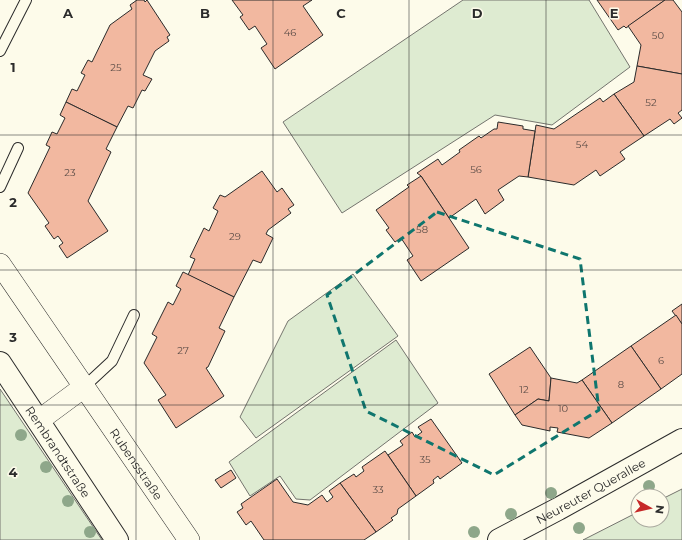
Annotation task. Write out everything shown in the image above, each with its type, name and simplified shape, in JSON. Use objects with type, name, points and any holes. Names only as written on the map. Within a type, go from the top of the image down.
[{"type":"street","name":"Rubensstraße","points":[[0,264],[189,540]]},
{"type":"street","name":"Rembrandtstraße","points":[[0,363],[117,540]]},
{"type":"street","points":[[38,421],[84,387]]},
{"type":"street","name":"Neureuter Querallee","points":[[498,540],[558,509],[682,440]]},
{"type":"lane","points":[[0,51],[26,0]]},
{"type":"lane","points":[[0,187],[18,148]]},
{"type":"lane","points":[[84,387],[112,360],[134,315]]},
{"type":"highlighted area","points":[[437,212],[580,259],[599,410],[494,475],[366,411],[327,295]]},
{"type":"green space","points":[[463,0],[589,0],[630,67],[552,125],[495,115],[342,213],[283,122]]},
{"type":"green space","points":[[353,274],[398,336],[256,438],[240,417],[288,321]]},
{"type":"green space","points":[[396,340],[438,403],[310,500],[296,499],[280,476],[250,496],[229,462]]},
{"type":"green space","points":[[0,389],[102,540],[0,540]]},
{"type":"green space","points":[[682,489],[682,540],[583,540],[630,516],[630,528],[670,528],[670,495]]},
{"type":"building","points":[[137,0],[144,0],[145,2],[147,0],[170,35],[167,37],[169,41],[155,51],[143,75],[152,79],[145,91],[142,90],[133,108],[128,106],[117,127],[66,102],[72,89],[77,91],[85,75],[81,73],[88,60],[92,62],[110,25],[132,9],[130,5]]},
{"type":"building","points":[[232,0],[312,0],[303,6],[323,35],[275,69],[261,48],[267,44],[255,26],[249,30],[240,17],[243,15]]},
{"type":"building","points":[[597,0],[665,0],[626,28],[624,26],[618,30]]},
{"type":"building","points":[[665,0],[673,0],[682,12],[682,74],[637,66],[641,45],[628,26]]},
{"type":"building","points":[[637,66],[682,74],[682,110],[678,113],[682,118],[674,124],[670,119],[644,136],[614,94],[634,82]]},
{"type":"building","points":[[614,94],[644,136],[620,152],[625,159],[600,176],[596,170],[574,185],[528,177],[536,125],[554,129],[600,98],[603,102]]},
{"type":"building","points":[[66,102],[117,127],[106,149],[111,152],[88,201],[108,231],[67,258],[59,246],[63,243],[58,236],[54,239],[45,226],[49,223],[28,193],[50,147],[46,145],[52,132],[57,134],[65,118],[60,115]]},
{"type":"building","points":[[498,122],[523,126],[523,129],[535,131],[528,177],[519,176],[498,190],[504,200],[485,214],[476,199],[449,218],[421,176],[417,173],[438,159],[442,165],[460,152],[459,150],[479,136],[481,138],[494,129],[497,129]]},
{"type":"building","points":[[262,171],[277,192],[282,188],[294,205],[288,209],[291,213],[268,230],[266,234],[273,238],[261,263],[253,260],[234,297],[188,275],[195,259],[190,257],[204,228],[209,231],[218,211],[213,208],[220,195],[225,197]]},
{"type":"building","points":[[421,176],[469,248],[421,281],[407,260],[413,256],[401,238],[395,242],[386,230],[389,228],[376,210],[409,187],[407,185]]},
{"type":"building","points":[[183,272],[234,297],[219,328],[225,331],[208,367],[206,368],[224,396],[176,428],[158,400],[166,395],[144,363],[157,337],[152,334],[168,302],[173,305],[181,289],[176,286]]},
{"type":"building","points":[[682,304],[682,324],[672,311]]},
{"type":"building","points":[[676,315],[682,324],[682,374],[661,389],[631,346]]},
{"type":"building","points":[[631,346],[661,389],[612,423],[582,380]]},
{"type":"building","points":[[530,347],[551,378],[549,401],[538,399],[515,415],[489,374]]},
{"type":"building","points":[[551,378],[577,383],[582,380],[612,423],[589,438],[557,432],[558,428],[550,427],[550,431],[522,425],[515,415],[538,399],[549,401]]},
{"type":"building","points":[[431,419],[462,463],[440,479],[438,476],[433,480],[434,483],[416,496],[388,455],[403,445],[400,441],[412,432],[415,437],[422,432],[418,427]]},
{"type":"building","points":[[385,451],[416,496],[398,509],[397,514],[391,518],[393,520],[376,532],[340,483],[354,474],[356,477],[364,471],[362,467]]},
{"type":"building","points":[[231,470],[236,478],[221,488],[215,480]]},
{"type":"building","points":[[277,479],[293,502],[308,505],[322,495],[327,502],[333,497],[329,491],[340,483],[376,532],[364,540],[264,540],[251,521],[246,525],[237,512],[243,508],[241,504]]}]
